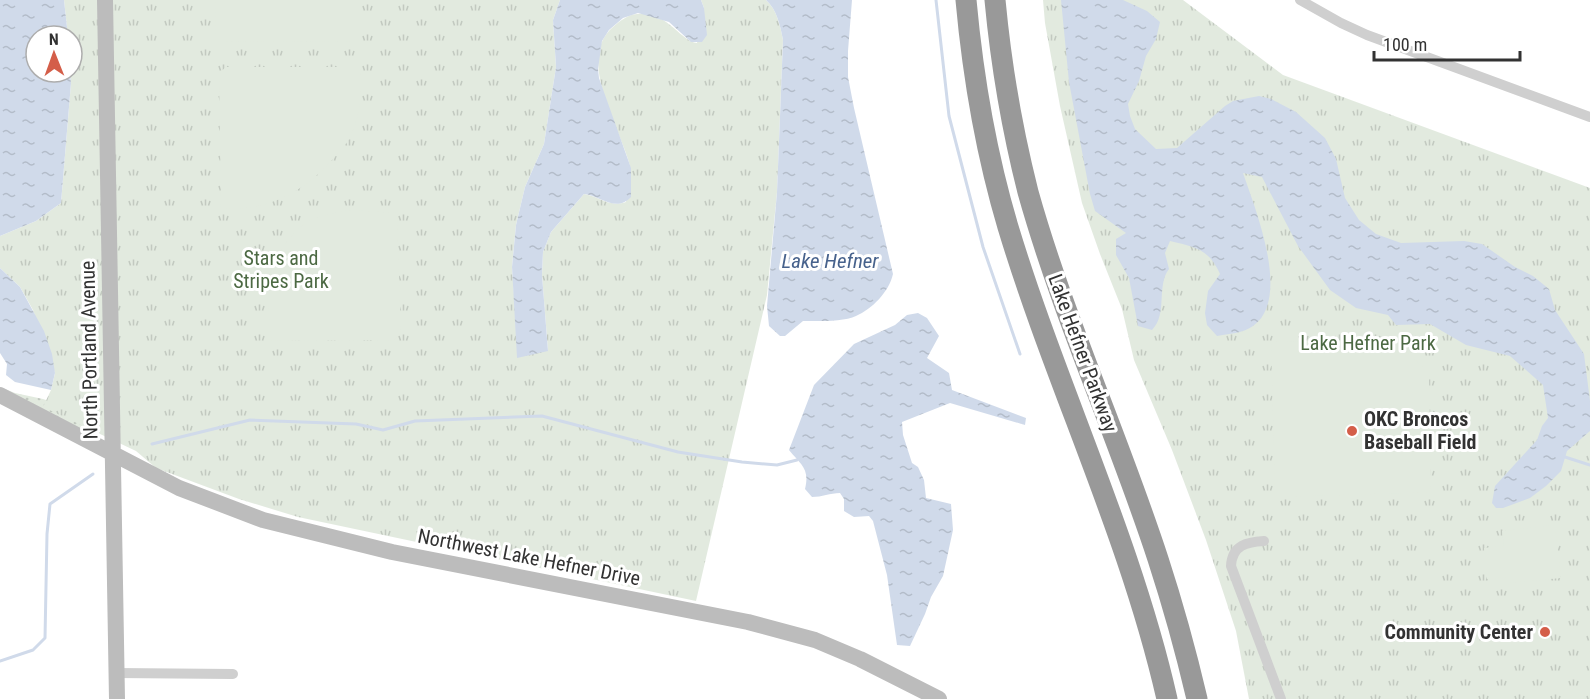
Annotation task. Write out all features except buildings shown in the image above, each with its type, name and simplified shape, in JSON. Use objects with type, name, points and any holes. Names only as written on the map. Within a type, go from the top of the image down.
[{"type":"highway","name":"Lake Hefner Parkway","points":[[966,0],[972,58],[988,148],[1008,227],[1143,606],[1167,699]]},
{"type":"highway","name":"Lake Hefner Parkway","points":[[995,0],[1007,92],[1028,190],[1070,319],[1157,557],[1182,636],[1197,699]]},
{"type":"street","name":"North Portland Avenue","points":[[105,0],[117,699]]},
{"type":"street","points":[[1300,0],[1367,35],[1590,117]]},
{"type":"street","name":"Northwest Lake Hefner Drive","points":[[0,395],[179,488],[222,506],[294,529],[392,552],[748,622],[798,635],[860,659],[939,699]]},
{"type":"street","points":[[1264,541],[1248,542],[1238,548],[1233,555],[1231,566],[1281,699]]},
{"type":"street","points":[[116,672],[233,674]]},
{"type":"green space","name":"Stars and Stripes Park","points":[[64,0],[560,0],[553,20],[556,67],[544,144],[525,187],[516,225],[512,267],[515,308],[548,351],[542,275],[543,252],[551,232],[584,194],[614,204],[626,202],[630,166],[599,75],[598,57],[602,41],[613,27],[624,19],[637,14],[648,14],[665,21],[685,37],[697,43],[704,8],[701,0],[766,0],[775,13],[783,40],[777,192],[767,295],[696,601],[298,517],[239,499],[156,468],[136,451],[43,407],[51,390],[55,373],[33,310],[20,287],[0,268],[0,236],[36,221],[61,203],[71,84],[84,84],[84,24],[67,24]]},
{"type":"green space","points":[[215,0],[353,0],[355,41],[216,42]]},
{"type":"green space","name":"Lake Hefner Park","points":[[1043,0],[1183,0],[1283,75],[1590,188],[1590,699],[1249,699],[1236,631],[1206,540],[1172,450],[1134,360],[1122,309],[1082,203],[1060,106]]},
{"type":"green space","points":[[226,67],[360,67],[359,110],[351,135],[342,149],[319,173],[295,191],[254,207],[221,209],[219,73]]},
{"type":"green space","points":[[350,210],[397,213],[401,333],[394,340],[272,341],[269,281],[273,265],[282,249],[293,234],[311,220]]},
{"type":"green space","name":"OKC Broncos Baseball Field","points":[[1394,340],[1429,373],[1431,492],[1283,497],[1275,489],[1271,342]]},
{"type":"green space","points":[[0,387],[104,419],[95,429],[85,431]]},
{"type":"green space","points":[[1555,525],[1561,578],[1508,583],[1507,577],[1487,579],[1484,548],[1504,546],[1502,531]]},
{"type":"water","points":[[0,0],[64,0],[67,24],[24,24],[24,84],[71,84],[61,203],[36,221],[0,236]]},
{"type":"water","points":[[560,0],[701,0],[707,35],[702,42],[691,42],[669,22],[638,13],[623,18],[609,30],[602,41],[599,78],[631,168],[631,197],[625,202],[614,204],[584,194],[551,232],[543,252],[542,275],[548,351],[517,358],[512,267],[516,225],[525,187],[544,144],[556,67],[553,20]]},
{"type":"water","name":"Lake Hefner","points":[[766,0],[852,0],[848,77],[893,274],[884,293],[862,313],[845,319],[803,321],[785,336],[780,336],[769,326],[767,306],[777,192],[783,40],[775,13]]},
{"type":"water","points":[[1061,0],[1123,0],[1147,11],[1160,22],[1156,39],[1146,56],[1139,81],[1128,104],[1135,129],[1156,149],[1177,148],[1233,101],[1259,96],[1271,99],[1296,112],[1325,138],[1336,159],[1345,198],[1359,220],[1376,234],[1401,243],[1464,241],[1482,244],[1515,267],[1533,276],[1549,289],[1555,310],[1584,354],[1590,401],[1590,431],[1567,451],[1561,471],[1530,498],[1503,508],[1496,508],[1492,503],[1495,486],[1537,440],[1548,418],[1543,385],[1510,356],[1466,345],[1430,324],[1396,325],[1388,315],[1356,308],[1330,290],[1298,246],[1262,177],[1243,173],[1267,252],[1270,296],[1264,313],[1253,326],[1245,330],[1217,336],[1207,325],[1205,313],[1208,291],[1220,274],[1211,259],[1200,250],[1170,241],[1165,253],[1169,269],[1163,283],[1160,316],[1152,330],[1138,326],[1129,278],[1116,255],[1116,239],[1126,233],[1095,211],[1090,194],[1069,82]]},
{"type":"water","points":[[0,268],[20,287],[44,331],[52,354],[55,373],[51,390],[15,382],[6,375],[7,364],[0,353]]},
{"type":"water","points":[[918,313],[927,318],[939,336],[927,358],[949,373],[952,390],[1026,418],[1025,425],[950,403],[902,422],[903,435],[912,463],[918,467],[924,480],[926,498],[951,504],[953,530],[943,576],[931,597],[910,646],[897,645],[887,575],[873,521],[869,516],[854,517],[844,511],[844,499],[840,493],[812,497],[805,489],[805,471],[789,450],[814,385],[854,344],[895,325],[907,315]]},
{"type":"waterway","points":[[936,0],[949,116],[983,247],[1020,354]]},
{"type":"waterway","points":[[152,444],[250,420],[356,424],[383,430],[415,421],[542,416],[678,452],[777,465],[797,460]]},
{"type":"waterway","points":[[1565,457],[1590,465]]},
{"type":"waterway","points":[[0,661],[33,650],[45,638],[47,534],[50,504],[93,474]]},
{"type":"place","name":"OKC Broncos Baseball Field","points":[[1352,431]]},
{"type":"place","name":"Community Center","points":[[1545,632]]}]
